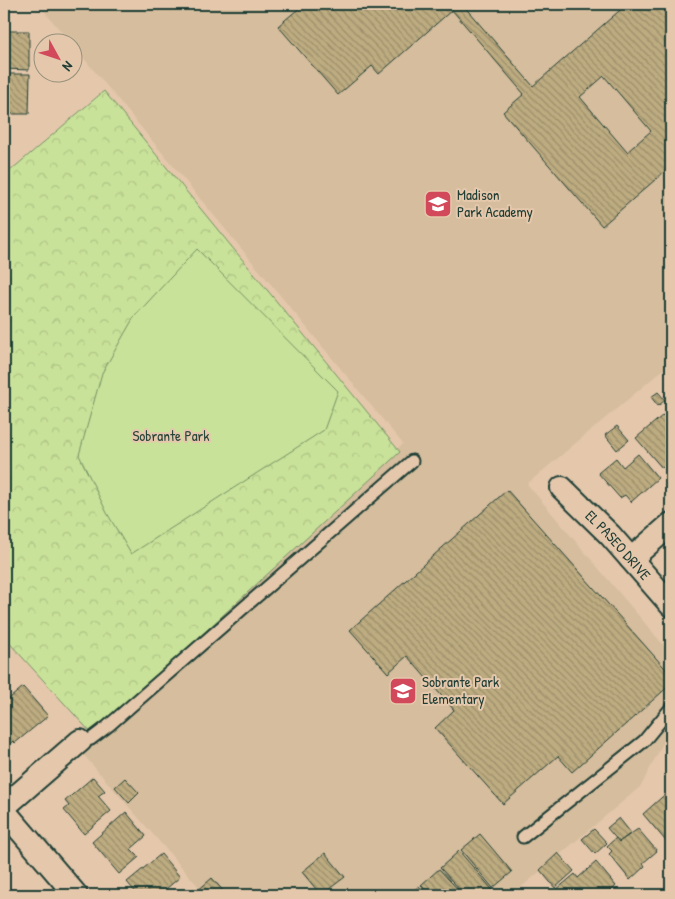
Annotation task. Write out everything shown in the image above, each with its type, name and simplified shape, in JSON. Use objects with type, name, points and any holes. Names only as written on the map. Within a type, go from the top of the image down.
[{"type":"street","name":"EL PASEO DRIVE","points":[[562,488],[631,559],[671,605]]},
{"type":"street","points":[[631,559],[671,524]]},
{"type":"street","points":[[76,895],[4,809],[80,741]]},
{"type":"lane","points":[[80,741],[91,739],[108,726],[296,560],[412,461]]},
{"type":"lane","points":[[523,837],[644,741],[671,708]]},
{"type":"shaded area","points":[[38,4],[671,4],[671,363],[527,484],[671,654],[671,727],[641,786],[512,895],[206,895],[75,745],[403,444],[82,56],[82,32],[62,32]]},
{"type":"green space","name":"Sobrante Park","points":[[104,91],[400,452],[93,735],[4,637],[4,176]]},
{"type":"green space","points":[[197,249],[338,391],[324,430],[131,554],[107,513],[79,455],[102,373],[134,317]]},
{"type":"building","points":[[304,4],[462,4],[533,86],[627,4],[671,4],[671,166],[602,226],[503,112],[524,94],[452,10],[379,74],[372,66],[338,95],[278,26]],"holes":[[[604,76],[651,131],[627,152],[580,97]]]},
{"type":"building","points":[[4,31],[29,31],[29,70],[4,69]]},
{"type":"building","points":[[4,74],[30,74],[29,114],[4,114]]},
{"type":"building","points":[[658,392],[665,400],[658,406],[651,397]]},
{"type":"building","points":[[669,410],[671,412],[671,464],[669,462],[662,468],[636,438]]},
{"type":"building","points":[[617,426],[629,440],[617,450],[605,435]]},
{"type":"building","points":[[638,454],[658,478],[631,502],[625,495],[620,498],[598,473],[616,458],[623,467]]},
{"type":"building","points":[[507,490],[671,675],[671,684],[572,772],[558,756],[503,804],[435,728],[454,710],[407,656],[388,673],[350,630]]},
{"type":"building","points":[[23,687],[48,716],[15,743],[13,741],[7,746],[4,742],[4,703]]},
{"type":"building","points":[[93,777],[105,791],[98,796],[111,811],[84,834],[64,810],[69,806],[65,801]]},
{"type":"building","points":[[125,778],[139,793],[129,803],[115,787]]},
{"type":"building","points":[[671,789],[671,844],[670,846],[643,814]]},
{"type":"building","points":[[126,812],[146,836],[131,849],[139,857],[119,874],[92,842]]},
{"type":"building","points":[[619,818],[631,833],[619,842],[607,828]]},
{"type":"building","points":[[594,829],[607,843],[595,854],[582,839]]},
{"type":"building","points":[[638,829],[657,851],[643,863],[645,866],[630,880],[609,854],[612,851],[607,846],[616,838],[619,842]]},
{"type":"building","points":[[480,834],[512,872],[493,888],[461,850]]},
{"type":"building","points":[[459,851],[492,889],[484,895],[465,895],[440,868]]},
{"type":"building","points":[[325,853],[345,877],[321,895],[302,872]]},
{"type":"building","points":[[558,853],[574,871],[555,888],[540,870]]},
{"type":"building","points":[[161,854],[180,877],[166,889],[172,895],[138,895],[127,882]]},
{"type":"building","points":[[596,862],[616,886],[606,895],[561,895],[556,890],[575,874],[578,878]]},
{"type":"building","points":[[439,869],[463,895],[430,895],[421,885]]},
{"type":"building","points":[[212,878],[225,893],[222,895],[189,895],[193,891],[195,893]]},
{"type":"building","points":[[419,886],[426,895],[408,895]]},
{"type":"place","name":"Madison Park Academy","points":[[438,204]]},
{"type":"place","name":"Sobrante Park Elementary","points":[[403,691]]}]
